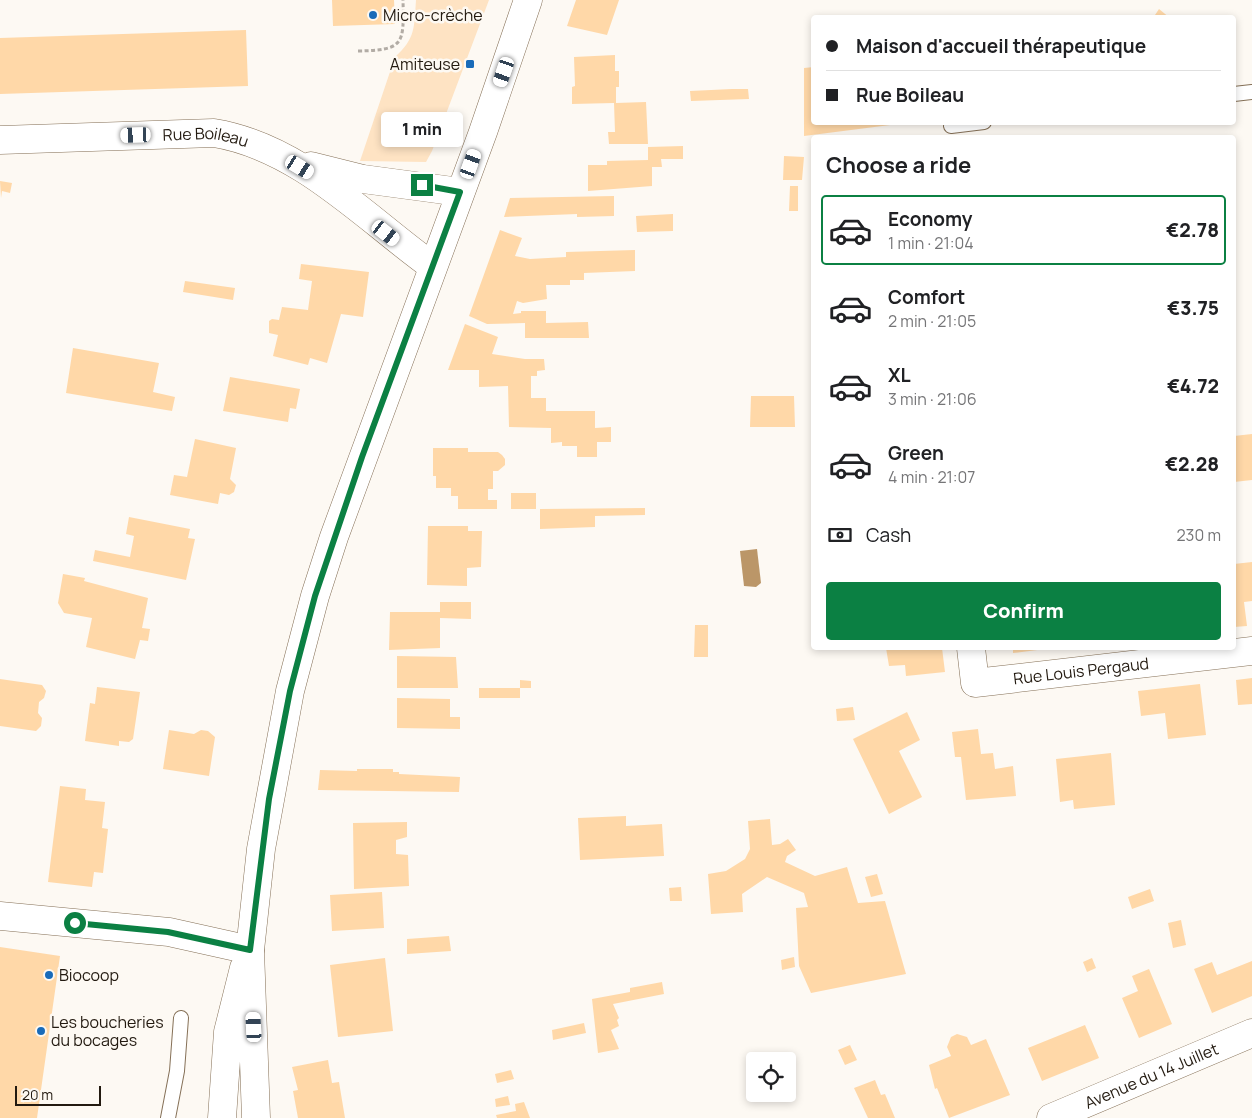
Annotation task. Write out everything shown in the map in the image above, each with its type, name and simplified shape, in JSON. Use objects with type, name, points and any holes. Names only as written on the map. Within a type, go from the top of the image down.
[{"type":"street","points":[[256,1118],[250,950],[269,799],[290,691],[308,622],[336,531],[528,0]]},
{"type":"street","name":"Rue Boileau","points":[[0,140],[214,133],[245,141],[288,160],[322,181],[432,266]]},
{"type":"street","name":"Rue Boileau","points":[[288,160],[344,175],[460,192]]},
{"type":"street","name":"Rue Louis Pergaud","points":[[971,650],[975,683],[1252,651]]},
{"type":"street","points":[[0,916],[168,932],[250,950]]},
{"type":"street","points":[[222,1118],[228,1032],[238,987],[250,950]]},
{"type":"street","name":"Avenue du 14 Juillet","points":[[1051,1118],[1252,1033]]},
{"type":"lane","points":[[1236,94],[1252,92]]},
{"type":"lane","points":[[951,126],[959,125]]},
{"type":"lane","points":[[168,1118],[177,1071],[181,1018]]},
{"type":"path","points":[[358,51],[386,50],[399,40],[403,33],[403,0]]},
{"type":"shaded area","points":[[416,0],[489,0],[432,151],[426,162],[360,161],[395,57],[407,44],[413,32]]},
{"type":"shaded area","points":[[757,549],[761,583],[756,587],[744,586],[740,551]]},
{"type":"building","points":[[332,0],[394,0],[395,24],[333,26]]},
{"type":"building","points":[[576,0],[619,0],[607,35],[567,26]]},
{"type":"building","points":[[1159,9],[1166,15],[1155,15]]},
{"type":"building","points":[[246,30],[248,86],[0,94],[0,38]]},
{"type":"building","points":[[615,55],[615,71],[619,71],[616,103],[646,102],[648,144],[609,144],[608,132],[615,132],[614,103],[572,104],[572,87],[575,86],[574,57]]},
{"type":"building","points":[[811,67],[811,125],[890,125],[804,136],[804,68]]},
{"type":"building","points":[[748,89],[749,99],[691,101],[690,91]]},
{"type":"building","points":[[683,146],[683,159],[661,159],[662,167],[652,167],[652,186],[588,191],[588,165],[607,165],[607,161],[648,160],[648,147]]},
{"type":"building","points":[[784,156],[804,157],[802,180],[783,180]]},
{"type":"building","points":[[0,181],[12,183],[10,193],[2,191],[1,198]]},
{"type":"building","points":[[790,186],[798,186],[798,211],[789,211]]},
{"type":"building","points":[[614,196],[614,216],[577,217],[577,214],[504,217],[510,198]]},
{"type":"building","points":[[673,214],[673,231],[637,232],[636,216]]},
{"type":"building","points":[[500,230],[522,238],[515,256],[530,259],[566,257],[566,252],[635,250],[635,271],[584,273],[584,280],[570,280],[570,285],[546,285],[547,299],[523,303],[517,301],[513,314],[521,313],[521,311],[546,311],[546,323],[588,322],[589,338],[525,338],[525,323],[487,324],[469,316]]},
{"type":"building","points":[[301,264],[369,272],[363,317],[341,314],[327,363],[310,358],[308,365],[273,356],[278,335],[269,333],[269,321],[272,319],[279,320],[282,307],[308,310],[312,281],[299,279]]},
{"type":"building","points":[[185,281],[235,288],[233,300],[183,292]]},
{"type":"building","points":[[465,324],[498,337],[492,354],[525,359],[544,359],[545,370],[537,371],[537,376],[531,376],[531,398],[546,398],[546,411],[595,411],[595,428],[611,427],[611,442],[597,442],[597,457],[577,457],[577,446],[562,446],[562,442],[551,443],[551,428],[509,427],[508,386],[479,387],[479,370],[448,370]]},
{"type":"building","points":[[73,348],[159,363],[153,392],[175,397],[172,411],[66,393]]},
{"type":"building","points":[[230,377],[300,389],[296,409],[290,408],[288,422],[223,411]]},
{"type":"building","points":[[751,396],[794,396],[795,427],[750,427]]},
{"type":"building","points":[[1252,434],[1252,480],[1236,482],[1236,436]]},
{"type":"building","points":[[195,439],[236,448],[230,479],[236,485],[234,492],[229,495],[220,493],[218,504],[170,495],[174,475],[187,477]]},
{"type":"building","points":[[433,448],[468,448],[468,452],[498,452],[502,455],[505,459],[505,465],[498,471],[493,471],[493,489],[488,489],[488,500],[497,500],[497,509],[458,509],[458,496],[451,496],[451,488],[436,488],[436,476],[433,476]]},
{"type":"building","points":[[511,493],[536,493],[536,509],[511,509]]},
{"type":"building","points":[[645,508],[645,515],[595,516],[595,527],[540,529],[540,509]]},
{"type":"building","points":[[129,517],[190,529],[188,538],[195,539],[186,580],[93,561],[95,550],[130,557],[134,536],[126,534]]},
{"type":"building","points":[[428,526],[468,526],[468,531],[482,531],[481,567],[467,568],[467,586],[427,585]]},
{"type":"building","points":[[1252,562],[1252,601],[1244,602],[1247,626],[1236,627],[1236,564]]},
{"type":"building","points":[[63,574],[85,578],[84,581],[148,598],[142,628],[150,629],[148,641],[140,640],[135,659],[86,647],[92,618],[64,613],[58,603]]},
{"type":"building","points":[[440,602],[471,602],[471,619],[440,618],[440,648],[389,650],[390,612],[440,612]]},
{"type":"building","points":[[695,625],[708,625],[708,657],[694,657]]},
{"type":"building","points":[[886,650],[942,650],[945,672],[906,676],[905,665],[889,666]]},
{"type":"building","points":[[1013,650],[1037,650],[1013,653]]},
{"type":"building","points":[[397,656],[456,657],[458,688],[397,688]]},
{"type":"building","points":[[1252,678],[1252,704],[1238,705],[1236,680]]},
{"type":"building","points":[[0,679],[42,685],[46,691],[44,698],[39,702],[38,713],[42,718],[41,726],[36,731],[0,726]]},
{"type":"building","points":[[520,680],[531,681],[531,688],[520,688]]},
{"type":"building","points":[[1200,684],[1206,735],[1168,739],[1165,713],[1141,716],[1138,691]]},
{"type":"building","points":[[97,687],[140,692],[133,739],[129,742],[119,741],[119,746],[85,741],[90,703],[95,704]]},
{"type":"building","points":[[479,688],[520,688],[520,698],[479,698]]},
{"type":"building","points":[[397,698],[450,699],[450,717],[460,717],[460,729],[397,728]]},
{"type":"building","points":[[853,707],[855,720],[837,721],[836,709]]},
{"type":"building","points":[[907,712],[920,740],[899,751],[922,797],[889,814],[853,739]]},
{"type":"building","points":[[978,729],[981,754],[993,753],[995,769],[1013,766],[1016,796],[966,800],[961,757],[955,757],[952,732]]},
{"type":"building","points":[[169,730],[194,734],[201,730],[208,731],[215,737],[209,776],[163,769]]},
{"type":"building","points":[[1111,753],[1115,805],[1074,809],[1073,800],[1060,802],[1056,759]]},
{"type":"building","points":[[357,769],[393,769],[393,772],[399,772],[399,774],[460,777],[459,792],[318,790],[320,770],[357,771]]},
{"type":"building","points":[[60,786],[86,789],[85,800],[105,802],[102,828],[108,829],[103,873],[94,872],[92,887],[48,882]]},
{"type":"building","points":[[626,816],[626,826],[662,824],[664,856],[580,860],[578,818]]},
{"type":"building","points":[[770,819],[772,845],[780,844],[788,839],[796,850],[787,856],[785,862],[815,876],[847,867],[858,903],[885,901],[906,974],[811,993],[799,966],[796,908],[808,907],[804,893],[767,877],[742,894],[743,912],[711,914],[708,874],[726,871],[745,859],[750,849],[748,821]]},
{"type":"building","points":[[407,822],[407,837],[396,840],[396,854],[408,855],[409,886],[354,889],[353,823]]},
{"type":"building","points":[[877,874],[883,894],[871,897],[865,877]]},
{"type":"building","points":[[681,887],[682,901],[670,901],[669,888]]},
{"type":"building","points":[[1150,889],[1154,901],[1132,909],[1128,897]]},
{"type":"building","points":[[382,892],[384,928],[332,931],[330,895]]},
{"type":"building","points":[[1181,920],[1186,945],[1173,948],[1168,923]]},
{"type":"building","points":[[449,936],[451,951],[407,954],[407,939]]},
{"type":"building","points":[[0,947],[60,956],[37,1118],[0,1118]]},
{"type":"building","points":[[794,957],[795,967],[782,970],[781,960]]},
{"type":"building","points":[[385,958],[393,1031],[338,1037],[330,965]]},
{"type":"building","points":[[1092,958],[1096,968],[1087,972],[1083,962]]},
{"type":"building","points":[[1252,961],[1252,996],[1212,1013],[1194,969],[1212,962],[1217,975]]},
{"type":"building","points":[[1149,969],[1172,1024],[1139,1038],[1122,998],[1138,991],[1132,976]]},
{"type":"building","points":[[662,982],[664,994],[613,1004],[619,1018],[617,1020],[619,1026],[611,1030],[619,1049],[598,1053],[592,999],[630,992],[630,988]]},
{"type":"building","points":[[584,1023],[586,1033],[553,1040],[552,1030]]},
{"type":"building","points":[[1085,1025],[1099,1058],[1042,1081],[1028,1048]]},
{"type":"building","points":[[957,1034],[967,1037],[971,1045],[986,1039],[1010,1095],[949,1118],[937,1088],[935,1089],[929,1065],[951,1056],[947,1047],[951,1037]]},
{"type":"building","points":[[850,1045],[857,1060],[845,1065],[838,1050]]},
{"type":"building","points":[[328,1060],[332,1083],[339,1082],[345,1118],[298,1118],[293,1091],[298,1090],[292,1067]]},
{"type":"building","points":[[511,1070],[514,1079],[497,1083],[495,1074]]},
{"type":"building","points":[[875,1080],[881,1095],[885,1094],[895,1118],[868,1118],[854,1088]]},
{"type":"building","points":[[508,1096],[510,1105],[496,1107],[495,1099]]},
{"type":"building","points":[[524,1102],[530,1118],[497,1118],[496,1115],[516,1111],[515,1104]]},
{"type":"place","name":"Micro-crèche","points":[[373,15]]},
{"type":"place","name":"Amiteuse","points":[[470,64]]},
{"type":"place","name":"Biocoop","points":[[49,975]]},
{"type":"place","name":"Les boucheries du bocages","points":[[41,1031]]},
{"type":"route","points":[[75,923],[168,932],[250,950],[256,888],[269,799],[290,691],[315,596],[362,457],[460,192],[422,185]]}]
